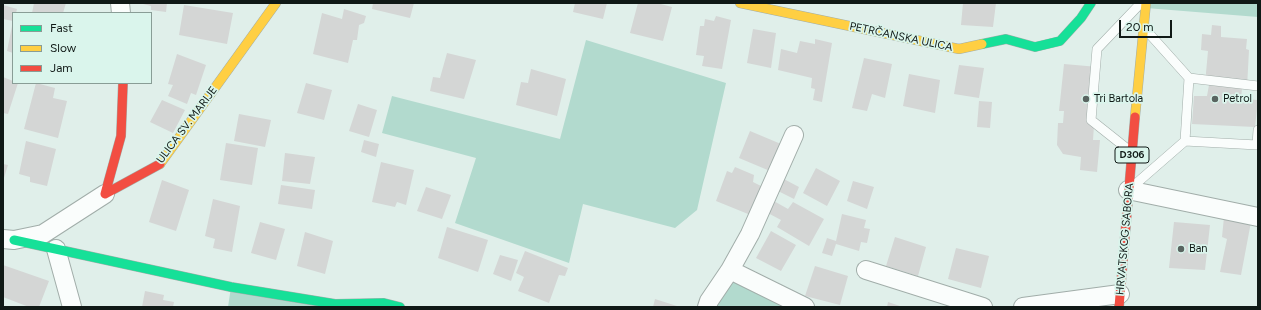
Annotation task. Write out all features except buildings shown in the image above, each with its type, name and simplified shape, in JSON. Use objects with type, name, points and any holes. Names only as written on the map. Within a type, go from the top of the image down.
[{"type":"street","name":"ULICA SV. MARIJE","points":[[105,194],[159,164],[276,3]]},
{"type":"street","name":"PETRČANSKA ULICA","points":[[740,3],[959,49],[1006,39],[1035,47],[1060,41],[1081,18],[1090,3]]},
{"type":"street","name":"HRVATSKOG SABORA","points":[[1120,300],[1128,190],[1133,153],[1146,3]]},
{"type":"street","points":[[8,239],[43,234],[105,194],[121,136],[123,84]]},
{"type":"street","points":[[707,307],[709,300],[730,270],[750,234],[794,135]]},
{"type":"street","points":[[1128,190],[1258,217]]},
{"type":"street","points":[[8,239],[238,288],[335,304],[384,303],[400,307]]},
{"type":"street","points":[[56,249],[72,307]]},
{"type":"street","points":[[730,270],[806,307]]},
{"type":"street","points":[[866,270],[983,307]]},
{"type":"street","points":[[1023,307],[1120,300]]},
{"type":"lane","points":[[1133,153],[1091,120],[1097,49],[1141,3]]},
{"type":"lane","points":[[1144,28],[1189,78],[1258,86]]},
{"type":"lane","points":[[1185,141],[1189,78]]},
{"type":"lane","points":[[1128,190],[1185,141],[1257,145],[1258,130]]},
{"type":"green space","points":[[1146,3],[1258,3],[1258,17],[1146,8]]},
{"type":"green space","points":[[586,40],[726,83],[697,210],[675,228],[583,204],[569,263],[455,223],[476,158],[382,133],[392,96],[560,139]]},
{"type":"green space","points":[[730,270],[805,307],[707,307]]},
{"type":"green space","points":[[231,287],[398,307],[228,307]]},
{"type":"traffic: fast","points":[[982,44],[1006,39],[1035,47],[1060,41],[1081,18],[1091,3]]},
{"type":"traffic: fast","points":[[14,240],[231,287],[335,304],[384,303],[400,307]]},
{"type":"traffic: slow","points":[[160,164],[276,3]]},
{"type":"traffic: slow","points":[[740,3],[959,49],[982,44]]},
{"type":"traffic: slow","points":[[1135,117],[1146,3]]},
{"type":"traffic: jam","points":[[123,84],[121,136],[105,194],[160,164]]},
{"type":"traffic: jam","points":[[1119,307],[1135,117]]},
{"type":"place","name":"Tri Bartola","points":[[1086,99]]},
{"type":"place","name":"Petrol","points":[[1215,99]]},
{"type":"place","name":"Ban","points":[[1181,249]]}]
